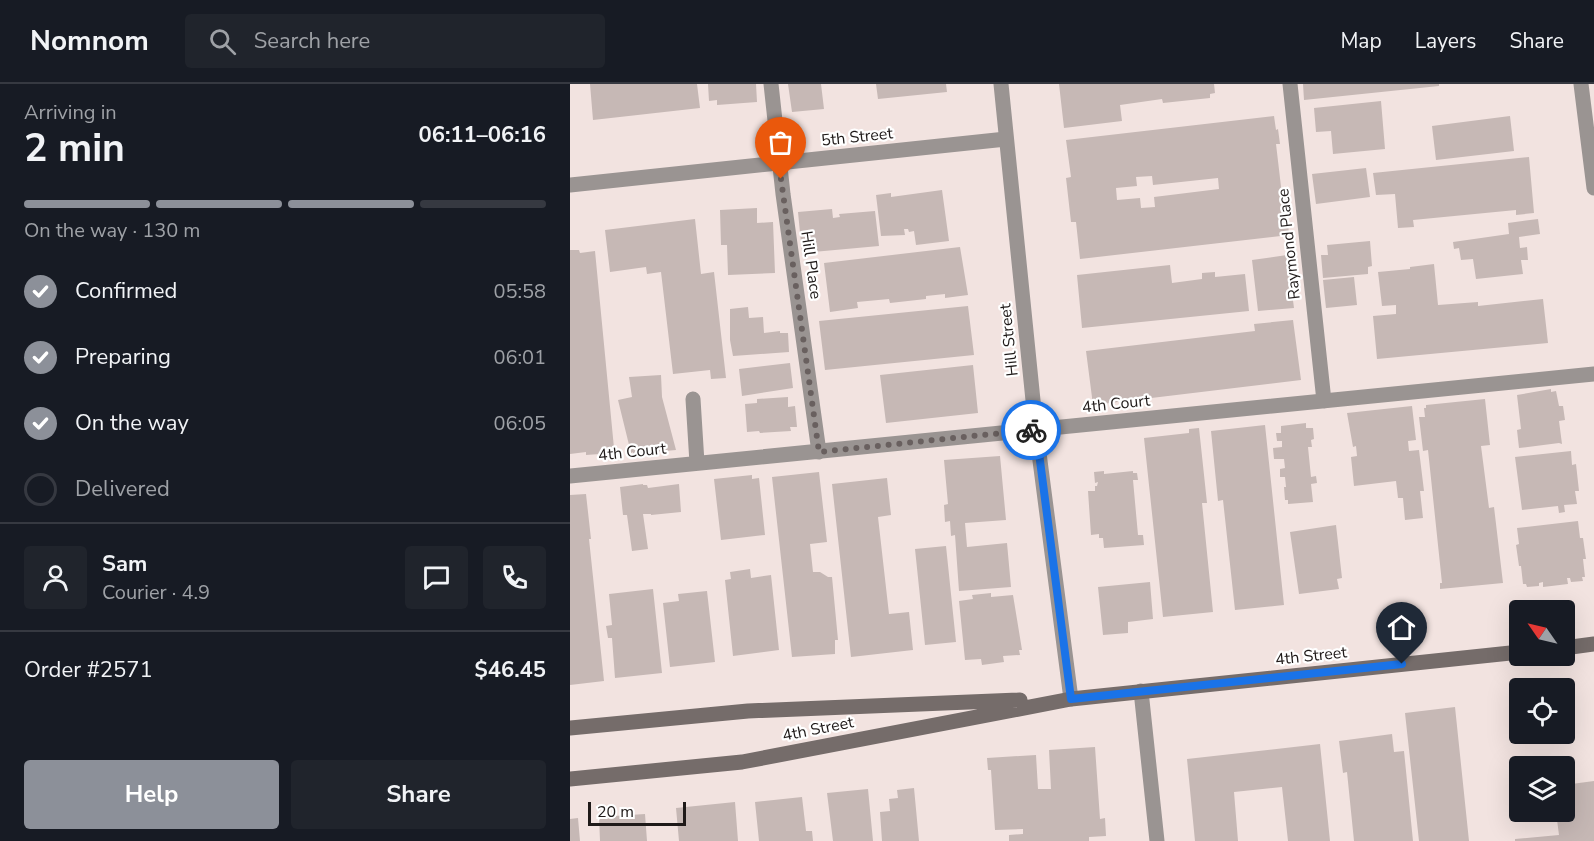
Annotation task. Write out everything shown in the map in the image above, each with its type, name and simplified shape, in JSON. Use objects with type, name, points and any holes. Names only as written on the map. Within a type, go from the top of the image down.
[{"type":"street","name":"Hill Place","points":[[771,84],[819,452]]},
{"type":"street","name":"Hill Street","points":[[1001,84],[1036,430],[1071,699]]},
{"type":"street","name":"Raymond Place","points":[[1290,84],[1324,401]]},
{"type":"street","points":[[1581,84],[1594,188]]},
{"type":"street","name":"5th Street","points":[[570,185],[1006,139]]},
{"type":"street","name":"4th Court","points":[[570,476],[1594,374]]},
{"type":"street","points":[[693,399],[697,463]]},
{"type":"street","points":[[1575,647],[1594,644]]},
{"type":"street","name":"4th Street","points":[[570,779],[742,762],[1071,699],[1509,653]]},
{"type":"street","points":[[1141,691],[1157,841]]},
{"type":"street","name":"4th Street","points":[[570,728],[748,711],[1071,699]]},
{"type":"building","points":[[590,84],[697,84],[700,108],[593,120]]},
{"type":"building","points":[[708,84],[756,84],[757,102],[717,105],[717,100],[709,101]]},
{"type":"building","points":[[788,84],[821,84],[824,109],[792,112]]},
{"type":"building","points":[[876,84],[946,84],[947,92],[878,99]]},
{"type":"building","points":[[1059,84],[1214,84],[1215,93],[1210,94],[1210,98],[1163,103],[1162,99],[1120,105],[1122,121],[1064,128]]},
{"type":"building","points":[[1303,84],[1439,84],[1439,86],[1304,100]]},
{"type":"building","points":[[1381,101],[1385,149],[1333,154],[1331,131],[1316,132],[1314,108]]},
{"type":"building","points":[[1274,116],[1280,144],[1276,144],[1289,235],[1080,259],[1076,222],[1071,222],[1066,178],[1071,177],[1066,140]],"holes":[[[1152,176],[1153,185],[1218,178],[1219,189],[1154,197],[1155,207],[1141,208],[1140,198],[1117,200],[1116,188],[1137,186],[1136,177]]]},
{"type":"building","points":[[1510,116],[1514,151],[1436,160],[1432,126]]},
{"type":"building","points":[[1529,157],[1534,213],[1516,215],[1516,210],[1413,220],[1414,227],[1398,228],[1395,194],[1376,195],[1373,173]]},
{"type":"building","points":[[1366,168],[1370,197],[1316,204],[1312,174]]},
{"type":"building","points":[[942,190],[949,241],[916,245],[914,231],[909,232],[908,229],[904,229],[905,235],[881,236],[876,195],[891,193],[891,197]]},
{"type":"building","points":[[757,208],[757,223],[773,222],[775,273],[728,275],[727,245],[721,245],[720,210]]},
{"type":"building","points":[[832,209],[833,218],[840,217],[839,214],[875,211],[879,246],[802,253],[798,212]]},
{"type":"building","points":[[695,219],[701,274],[714,272],[726,378],[711,379],[710,370],[673,374],[661,272],[647,274],[646,267],[610,272],[605,230]]},
{"type":"building","points":[[1538,219],[1540,234],[1519,237],[1520,248],[1527,247],[1528,260],[1521,260],[1523,274],[1476,279],[1473,259],[1461,260],[1459,248],[1454,249],[1453,242],[1509,234],[1508,223]]},
{"type":"building","points":[[1370,241],[1372,266],[1368,267],[1368,274],[1323,278],[1321,255],[1328,255],[1327,245]]},
{"type":"building","points":[[960,247],[968,295],[945,298],[945,294],[926,296],[926,299],[890,303],[889,299],[857,302],[858,308],[830,312],[824,263]]},
{"type":"building","points":[[570,250],[579,250],[580,253],[595,251],[614,448],[600,450],[600,454],[586,455],[586,452],[570,454]]},
{"type":"building","points":[[1287,255],[1294,308],[1258,311],[1252,260]]},
{"type":"building","points":[[1434,264],[1438,305],[1478,302],[1478,306],[1543,299],[1548,343],[1377,359],[1373,316],[1396,314],[1396,305],[1382,306],[1378,272]]},
{"type":"building","points":[[1170,265],[1172,283],[1202,279],[1202,273],[1215,272],[1215,277],[1245,274],[1249,311],[1082,328],[1077,275]]},
{"type":"building","points":[[1354,277],[1357,305],[1326,308],[1323,280]]},
{"type":"building","points":[[968,306],[974,355],[825,370],[819,321]]},
{"type":"building","points":[[748,307],[749,318],[763,317],[764,333],[780,331],[780,333],[788,333],[789,352],[733,356],[730,340],[730,309]]},
{"type":"building","points":[[1293,320],[1301,380],[1093,405],[1086,351],[1255,331],[1254,324]]},
{"type":"building","points":[[790,363],[793,388],[742,396],[739,369]]},
{"type":"building","points":[[973,365],[978,413],[886,423],[880,375]]},
{"type":"building","points":[[661,375],[662,397],[676,450],[633,454],[618,400],[632,397],[629,377]]},
{"type":"building","points":[[1551,389],[1551,392],[1556,391],[1559,406],[1563,406],[1565,420],[1559,421],[1562,444],[1519,448],[1517,430],[1521,429],[1517,395]]},
{"type":"building","points":[[788,397],[788,407],[795,406],[797,427],[790,427],[791,431],[747,432],[745,404],[757,403],[757,399]]},
{"type":"building","points":[[1485,399],[1490,445],[1481,446],[1489,508],[1494,507],[1503,583],[1440,589],[1440,583],[1442,583],[1428,450],[1423,451],[1419,417],[1425,417],[1426,405]]},
{"type":"building","points":[[1412,406],[1416,440],[1408,441],[1409,451],[1419,450],[1424,491],[1420,491],[1423,518],[1405,520],[1403,498],[1398,498],[1396,481],[1354,486],[1351,457],[1357,456],[1356,446],[1353,447],[1347,413]]},
{"type":"building","points":[[1306,423],[1306,428],[1313,428],[1314,439],[1311,440],[1312,447],[1308,447],[1311,477],[1316,476],[1317,483],[1311,484],[1313,502],[1288,504],[1288,500],[1285,500],[1285,477],[1280,477],[1280,469],[1285,468],[1284,459],[1274,459],[1273,448],[1282,447],[1282,441],[1277,441],[1276,433],[1281,433],[1281,426]]},
{"type":"building","points":[[1265,425],[1284,605],[1235,610],[1223,500],[1218,501],[1211,431]]},
{"type":"building","points":[[1199,428],[1207,503],[1202,503],[1213,612],[1163,617],[1144,438],[1189,433],[1189,429]]},
{"type":"building","points":[[1571,451],[1572,465],[1576,464],[1579,491],[1575,491],[1577,504],[1564,505],[1565,512],[1559,513],[1558,506],[1522,510],[1515,457]]},
{"type":"building","points":[[1000,456],[1006,520],[965,523],[967,547],[1007,543],[1011,587],[959,591],[955,535],[951,536],[950,521],[945,522],[944,505],[948,504],[944,460]]},
{"type":"building","points":[[1104,471],[1104,474],[1133,471],[1137,473],[1138,480],[1133,480],[1138,535],[1143,535],[1144,545],[1104,548],[1103,538],[1099,538],[1099,534],[1091,535],[1088,491],[1095,491],[1095,486],[1097,486],[1098,482],[1095,483],[1094,472]]},
{"type":"building","points":[[819,472],[827,542],[810,544],[813,572],[832,577],[838,640],[835,640],[835,654],[792,657],[772,477]]},
{"type":"building","points":[[752,475],[752,479],[759,478],[765,535],[721,540],[714,479]]},
{"type":"building","points":[[887,478],[891,515],[878,517],[889,614],[909,612],[913,650],[851,657],[832,484]]},
{"type":"building","points":[[643,484],[648,488],[679,484],[681,512],[643,514],[648,549],[632,551],[627,515],[623,515],[620,487]]},
{"type":"building","points":[[586,494],[604,681],[570,685],[570,495]]},
{"type":"building","points":[[1578,521],[1586,559],[1583,559],[1585,577],[1582,577],[1583,581],[1571,582],[1570,578],[1567,578],[1568,584],[1543,587],[1543,582],[1539,583],[1539,586],[1527,587],[1523,584],[1516,545],[1519,544],[1517,528]]},
{"type":"building","points":[[1336,525],[1342,578],[1337,579],[1339,589],[1299,594],[1290,532]]},
{"type":"building","points":[[946,546],[956,642],[925,645],[915,549]]},
{"type":"building","points":[[750,569],[751,578],[771,575],[779,650],[733,656],[725,580],[731,579],[730,572]]},
{"type":"building","points":[[1150,582],[1153,619],[1128,622],[1128,633],[1103,635],[1098,587]]},
{"type":"building","points":[[653,589],[662,673],[615,678],[612,638],[608,638],[606,626],[612,625],[609,594]]},
{"type":"building","points":[[707,591],[715,662],[670,667],[663,603],[679,601],[678,594]]},
{"type":"building","points":[[991,593],[991,597],[1013,595],[1022,650],[1019,650],[1020,655],[1003,656],[1004,662],[982,665],[981,659],[965,660],[959,601],[973,599],[972,595]]},
{"type":"building","points":[[1455,707],[1469,841],[1419,841],[1405,713]]},
{"type":"building","points":[[1392,734],[1394,752],[1404,751],[1413,841],[1354,841],[1347,772],[1343,773],[1339,741]]},
{"type":"building","points":[[1320,744],[1330,841],[1288,841],[1282,787],[1234,792],[1238,841],[1195,841],[1187,759]]},
{"type":"building","points":[[1095,747],[1100,819],[1105,818],[1106,836],[1089,837],[1089,841],[1009,841],[1009,835],[1023,834],[1023,829],[995,830],[991,770],[988,770],[987,758],[1036,755],[1038,789],[1051,789],[1049,750]]},
{"type":"building","points":[[1594,781],[1594,841],[1515,841],[1515,839],[1559,835],[1557,822],[1575,822],[1575,784]]},
{"type":"building","points":[[914,788],[919,841],[882,841],[880,812],[890,811],[889,799],[898,798],[897,790]]},
{"type":"building","points":[[868,789],[873,841],[833,841],[827,793]]},
{"type":"building","points":[[802,797],[806,831],[812,831],[813,841],[759,841],[755,802]]},
{"type":"building","points":[[735,802],[738,841],[679,841],[676,808]]},
{"type":"building","points":[[645,814],[647,841],[600,841],[599,817]]},
{"type":"building","points":[[578,818],[580,841],[570,841],[570,819]]},
{"type":"way so far","points":[[781,179],[819,452],[1031,430]]},
{"type":"route","points":[[1031,430],[1036,430],[1071,699],[1402,664]]}]
